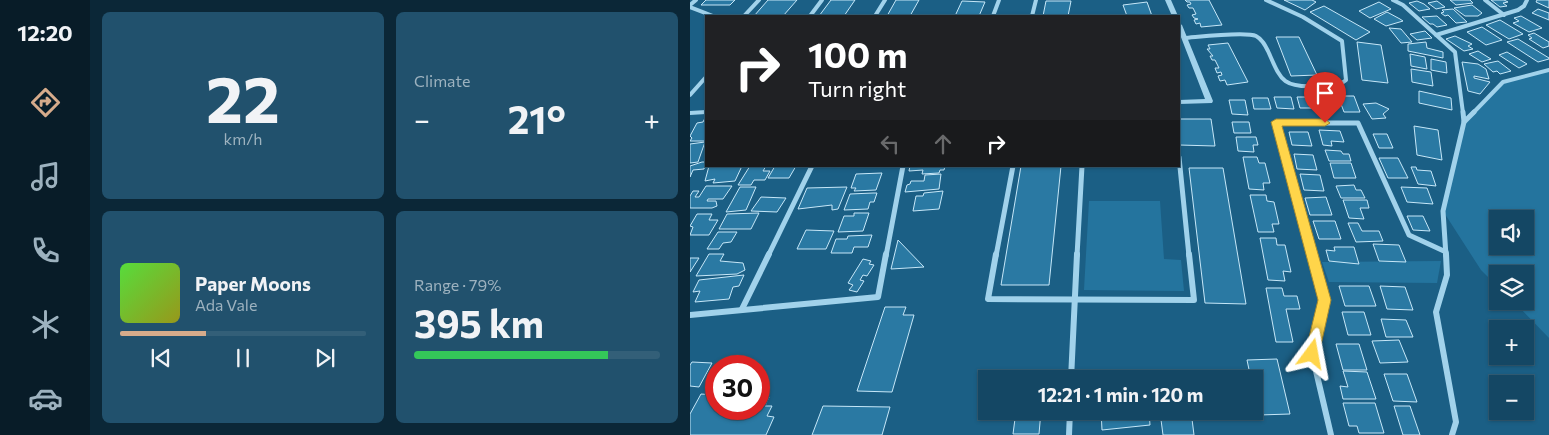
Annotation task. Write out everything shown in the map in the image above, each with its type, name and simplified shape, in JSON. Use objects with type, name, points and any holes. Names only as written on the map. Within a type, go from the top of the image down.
[{"type":"street","points":[[696,0],[690,6],[711,15]]},
{"type":"street","points":[[745,15],[759,0]]},
{"type":"street","points":[[811,15],[822,0]]},
{"type":"street","points":[[876,15],[885,0]]},
{"type":"street","points":[[993,15],[999,0]]},
{"type":"street","points":[[1032,15],[1036,0]]},
{"type":"street","points":[[1168,0],[1175,15]]},
{"type":"street","points":[[1184,38],[1251,34],[1258,36],[1263,41],[1280,76],[1286,83],[1296,86],[1337,85],[1346,80],[1342,41],[1304,17],[1266,0]]},
{"type":"street","points":[[1393,0],[1403,5],[1456,52],[1464,122],[1443,212],[1447,275],[1436,312],[1456,422],[1452,435]]},
{"type":"street","points":[[1485,0],[1504,15]]},
{"type":"street","points":[[1436,35],[1504,15],[1524,6],[1527,0]]},
{"type":"street","points":[[1180,28],[1209,101],[1180,102]]},
{"type":"street","points":[[1464,122],[1503,82],[1549,70]]},
{"type":"street","points":[[690,95],[705,78]]},
{"type":"street","points":[[690,114],[705,112]]},
{"type":"street","points":[[1332,435],[1312,354],[1324,300],[1276,122],[1358,123],[1409,235],[1446,252]]},
{"type":"street","points":[[742,309],[812,167]]},
{"type":"street","points":[[690,315],[878,297],[904,167]]},
{"type":"street","points":[[1013,167],[988,298],[1194,300],[1180,167]]},
{"type":"street","points":[[1072,370],[1082,167]]},
{"type":"street","points":[[1069,435],[1070,420]]},
{"type":"shaded area","points":[[1549,70],[1549,338],[1534,323],[1534,320],[1531,320],[1522,310],[1534,310],[1534,265],[1489,265],[1489,278],[1481,270],[1443,211],[1464,122],[1503,82]]},
{"type":"shaded area","points":[[1089,201],[1160,201],[1164,259],[1181,260],[1184,291],[1084,290]]},
{"type":"shaded area","points":[[1441,261],[1437,283],[1329,282],[1322,262]]},
{"type":"building","points":[[706,0],[735,0],[730,5],[701,5]]},
{"type":"building","points":[[768,0],[797,0],[784,15],[755,15]]},
{"type":"building","points":[[831,0],[855,0],[845,15],[820,15]]},
{"type":"building","points":[[896,0],[919,0],[911,15],[888,15]]},
{"type":"building","points":[[1185,0],[1209,0],[1222,25],[1201,27],[1200,23],[1196,24],[1194,20],[1198,19],[1192,15],[1196,14],[1193,8],[1189,8],[1187,5],[1191,4],[1190,2]]},
{"type":"building","points":[[1284,0],[1312,0],[1316,2],[1305,10]]},
{"type":"building","points":[[1450,0],[1470,0],[1473,3],[1456,5]]},
{"type":"building","points":[[1491,0],[1504,0],[1508,2],[1503,3],[1507,6],[1500,7]]},
{"type":"building","points":[[1537,0],[1549,0],[1549,8],[1536,2]]},
{"type":"building","points":[[962,1],[985,2],[979,15],[955,15]]},
{"type":"building","points":[[1046,1],[1071,1],[1068,15],[1043,15]]},
{"type":"building","points":[[1417,1],[1430,9],[1419,11],[1409,3]]},
{"type":"building","points":[[1437,1],[1445,7],[1436,9],[1428,3]]},
{"type":"building","points":[[1147,2],[1152,15],[1127,15],[1123,5]]},
{"type":"building","points":[[1379,2],[1391,9],[1370,18],[1359,11]]},
{"type":"building","points":[[1472,5],[1482,13],[1478,16],[1465,16],[1454,8]]},
{"type":"building","points":[[1324,6],[1370,32],[1356,40],[1310,12]]},
{"type":"building","points":[[1453,9],[1467,22],[1456,23],[1448,15],[1445,16],[1441,13],[1444,12],[1442,10]]},
{"type":"building","points":[[1538,9],[1549,13],[1549,20],[1532,13]]},
{"type":"building","points":[[1387,12],[1403,21],[1386,26],[1374,19]]},
{"type":"building","points":[[1437,16],[1447,25],[1437,27],[1422,17]]},
{"type":"building","points":[[1521,16],[1542,28],[1529,32],[1513,23],[1519,21],[1514,18]]},
{"type":"building","points":[[1500,20],[1523,34],[1509,39],[1486,25]]},
{"type":"building","points":[[1482,27],[1502,40],[1486,45],[1467,32]]},
{"type":"building","points":[[1389,28],[1401,29],[1412,42],[1401,43]]},
{"type":"building","points":[[1425,31],[1432,38],[1417,40],[1410,34]]},
{"type":"building","points":[[1534,33],[1549,42],[1549,46],[1543,48],[1529,39],[1532,38],[1528,35]]},
{"type":"building","points":[[1455,36],[1472,44],[1468,46],[1473,49],[1464,51],[1446,39]]},
{"type":"building","points":[[1276,37],[1299,37],[1317,75],[1291,76]]},
{"type":"building","points":[[1518,39],[1549,59],[1538,62],[1507,42]]},
{"type":"building","points":[[1357,42],[1381,45],[1388,83],[1362,80]]},
{"type":"building","points":[[1426,42],[1427,48],[1443,52],[1443,58],[1408,51],[1408,44]]},
{"type":"building","points":[[1228,43],[1248,82],[1227,85],[1225,80],[1220,81],[1218,76],[1222,75],[1221,72],[1217,73],[1215,68],[1219,68],[1215,60],[1212,60],[1210,56],[1213,56],[1207,49],[1210,49],[1208,45]]},
{"type":"building","points":[[1478,51],[1491,59],[1482,62],[1469,54]]},
{"type":"building","points":[[1507,52],[1527,64],[1519,68],[1499,55]]},
{"type":"building","points":[[1410,54],[1425,57],[1427,69],[1411,66]]},
{"type":"building","points":[[1431,59],[1446,62],[1447,73],[1431,70]]},
{"type":"building","points":[[1498,61],[1511,71],[1500,74],[1497,71],[1493,72],[1484,64]]},
{"type":"building","points":[[1462,62],[1478,64],[1486,69],[1489,79],[1474,76],[1474,78],[1490,82],[1480,94],[1468,91]]},
{"type":"building","points":[[1411,69],[1431,72],[1433,86],[1412,82]]},
{"type":"building","points":[[1419,91],[1451,98],[1452,110],[1419,103]]},
{"type":"building","points":[[1338,96],[1354,96],[1360,112],[1344,112]]},
{"type":"building","points":[[1274,97],[1291,97],[1294,109],[1277,108]]},
{"type":"building","points":[[1297,97],[1312,97],[1315,108],[1300,108]]},
{"type":"building","points":[[1318,97],[1332,97],[1337,109],[1322,109]]},
{"type":"building","points":[[1252,98],[1268,98],[1271,109],[1254,109]]},
{"type":"building","points":[[1229,100],[1245,100],[1248,115],[1232,114]]},
{"type":"building","points":[[1376,103],[1389,109],[1383,114],[1386,118],[1372,119],[1363,104]]},
{"type":"building","points":[[705,118],[705,141],[690,141],[692,138],[690,136],[697,123],[703,122]]},
{"type":"building","points":[[1180,119],[1211,119],[1215,146],[1180,145]]},
{"type":"building","points":[[1232,122],[1249,122],[1251,133],[1234,133]]},
{"type":"building","points":[[1414,126],[1438,130],[1442,160],[1417,155]]},
{"type":"building","points":[[1319,130],[1340,131],[1344,142],[1331,141],[1332,146],[1323,145]]},
{"type":"building","points":[[1289,132],[1308,132],[1312,146],[1292,145]]},
{"type":"building","points":[[1373,134],[1387,134],[1393,148],[1379,148]]},
{"type":"building","points":[[1236,137],[1256,137],[1258,145],[1253,145],[1254,152],[1238,151]]},
{"type":"building","points":[[705,142],[698,162],[690,163],[690,144]]},
{"type":"building","points":[[1325,150],[1341,151],[1343,154],[1349,154],[1351,161],[1329,161]]},
{"type":"building","points":[[1294,154],[1313,155],[1317,170],[1297,169]]},
{"type":"building","points":[[1243,157],[1257,157],[1259,163],[1265,163],[1270,183],[1263,183],[1264,190],[1249,189]]},
{"type":"building","points":[[1379,158],[1398,158],[1408,178],[1388,178]]},
{"type":"building","points":[[705,162],[704,169],[693,170],[690,177],[690,166]]},
{"type":"building","points":[[1330,163],[1351,163],[1356,178],[1334,178]]},
{"type":"building","points":[[709,167],[742,167],[735,181],[713,183],[715,179],[705,181]]},
{"type":"building","points":[[749,167],[765,167],[763,171],[770,171],[765,180],[754,180],[751,185],[738,185]]},
{"type":"building","points":[[774,167],[795,167],[789,178],[768,178]]},
{"type":"building","points":[[910,167],[945,167],[944,170],[940,170],[939,173],[922,174],[923,170],[909,171]]},
{"type":"building","points":[[1021,167],[1061,167],[1049,285],[1001,285]]},
{"type":"building","points":[[1411,167],[1416,167],[1417,170],[1431,171],[1436,186],[1418,184]]},
{"type":"building","points":[[1189,168],[1223,168],[1246,304],[1205,303]]},
{"type":"building","points":[[882,173],[876,190],[854,191],[856,188],[851,188],[856,174]]},
{"type":"building","points":[[941,174],[939,189],[905,192],[907,185],[911,181],[924,181],[925,175]]},
{"type":"building","points":[[1300,174],[1320,175],[1324,191],[1304,190]]},
{"type":"building","points":[[1354,185],[1356,190],[1361,190],[1365,198],[1341,198],[1336,186]]},
{"type":"building","points":[[706,186],[732,186],[723,199],[708,199],[707,201],[716,201],[717,206],[712,208],[690,208],[690,196],[693,191],[699,191],[695,197],[699,197]]},
{"type":"building","points":[[740,187],[756,187],[746,210],[726,212]]},
{"type":"building","points":[[847,187],[838,209],[832,210],[832,205],[798,209],[807,188]]},
{"type":"building","points":[[1401,187],[1427,188],[1433,204],[1407,202]]},
{"type":"building","points":[[943,191],[939,209],[913,211],[916,196]]},
{"type":"building","points":[[877,193],[874,202],[870,202],[868,209],[844,210],[850,194]]},
{"type":"building","points":[[1250,195],[1266,195],[1267,201],[1274,202],[1279,224],[1272,224],[1274,232],[1258,232]]},
{"type":"building","points":[[761,197],[786,198],[777,212],[751,211]]},
{"type":"building","points":[[1326,197],[1332,215],[1310,215],[1305,198]]},
{"type":"building","points":[[1343,200],[1367,200],[1369,208],[1360,208],[1364,219],[1349,218]]},
{"type":"building","points":[[759,213],[751,229],[719,229],[727,214]]},
{"type":"building","points":[[854,213],[869,213],[863,231],[838,232],[844,216],[854,216]]},
{"type":"building","points":[[697,214],[712,214],[709,220],[718,220],[709,235],[690,235],[693,227],[690,226]]},
{"type":"building","points":[[1407,216],[1423,216],[1430,231],[1413,230]]},
{"type":"building","points":[[1313,221],[1335,221],[1341,239],[1319,239]]},
{"type":"building","points":[[1348,223],[1358,223],[1362,231],[1379,231],[1383,241],[1356,242]]},
{"type":"building","points":[[806,230],[834,231],[826,249],[797,249]]},
{"type":"building","points":[[718,232],[737,232],[731,242],[723,243],[719,249],[707,249]]},
{"type":"building","points":[[872,235],[868,247],[854,247],[852,253],[831,253],[836,239],[847,239],[848,236]]},
{"type":"building","points":[[1260,238],[1276,238],[1277,245],[1285,245],[1291,272],[1283,271],[1285,281],[1268,280]]},
{"type":"building","points":[[898,240],[924,267],[891,269]]},
{"type":"building","points":[[1373,244],[1399,245],[1406,262],[1379,261]]},
{"type":"building","points":[[1334,247],[1354,247],[1359,264],[1329,261],[1326,250],[1335,251]]},
{"type":"building","points":[[709,254],[724,254],[720,261],[743,263],[745,270],[737,274],[696,276]]},
{"type":"building","points":[[690,258],[699,258],[690,272]]},
{"type":"building","points":[[863,259],[871,261],[869,264],[874,265],[867,276],[863,275],[860,280],[864,281],[857,292],[849,290],[853,285],[848,283]]},
{"type":"building","points":[[744,275],[739,286],[733,287],[729,299],[695,302],[700,291],[693,292],[699,280]]},
{"type":"building","points":[[1339,286],[1369,286],[1376,306],[1345,306]]},
{"type":"building","points":[[1380,286],[1405,287],[1413,310],[1387,309]]},
{"type":"building","points":[[1266,288],[1282,288],[1284,296],[1297,296],[1300,309],[1286,309],[1293,342],[1276,342]]},
{"type":"building","points":[[885,307],[906,307],[903,315],[914,315],[892,392],[857,391]]},
{"type":"building","points":[[1342,312],[1364,312],[1371,335],[1348,335]]},
{"type":"building","points":[[1381,319],[1406,320],[1413,337],[1386,337]]},
{"type":"building","points":[[1399,340],[1408,362],[1380,363],[1372,341]]},
{"type":"building","points":[[1336,344],[1359,344],[1367,370],[1343,370]]},
{"type":"building","points":[[1277,359],[1290,414],[1263,415],[1263,370],[1249,370],[1247,360]]},
{"type":"building","points":[[692,362],[705,363],[705,376],[699,387],[690,386],[690,365]]},
{"type":"building","points":[[1343,371],[1367,372],[1376,399],[1343,399],[1340,386],[1348,387]]},
{"type":"building","points":[[1384,374],[1407,374],[1417,402],[1393,401]]},
{"type":"building","points":[[701,394],[705,394],[705,420],[770,420],[770,416],[774,417],[766,435],[690,435],[690,414]]},
{"type":"building","points":[[1343,403],[1375,403],[1384,433],[1359,433],[1357,426],[1349,426]]},
{"type":"building","points":[[823,406],[890,407],[882,435],[812,435]]},
{"type":"building","points":[[1394,406],[1410,406],[1420,435],[1403,435]]},
{"type":"building","points":[[1015,420],[1040,420],[1039,434],[1013,434]]},
{"type":"building","points":[[1101,420],[1150,420],[1150,425],[1102,430]]},
{"type":"building","points":[[1161,420],[1192,420],[1194,435],[1163,435]]},
{"type":"route","points":[[1312,354],[1324,300],[1276,122],[1325,123]]}]
